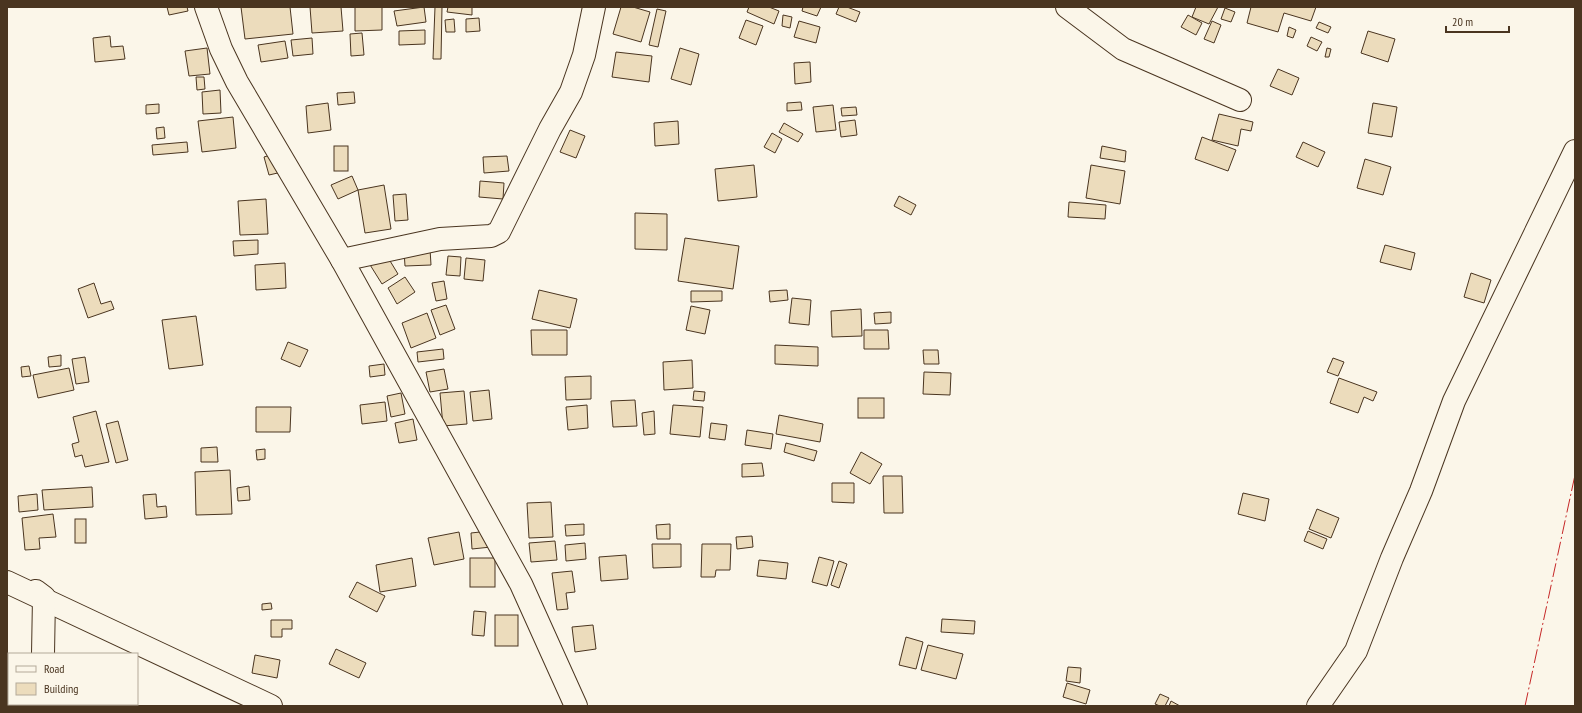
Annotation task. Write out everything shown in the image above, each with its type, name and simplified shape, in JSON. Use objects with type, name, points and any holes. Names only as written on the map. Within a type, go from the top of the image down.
[{"type":"street","points":[[206,7],[221,49],[237,82],[342,260],[521,584],[576,706]]},
{"type":"street","points":[[342,260],[440,239],[491,236],[498,232],[571,92],[584,55],[594,7]]},
{"type":"street","points":[[1067,7],[1123,49],[1240,100]]},
{"type":"street","points":[[1318,706],[1356,651],[1392,558],[1421,491],[1454,401],[1575,151]]},
{"type":"street","points":[[7,572],[44,596],[43,653]]},
{"type":"street","points":[[7,582],[271,706]]},
{"type":"building","points":[[167,7],[187,7],[188,11],[169,15]]},
{"type":"building","points":[[241,7],[290,7],[293,34],[245,39]]},
{"type":"building","points":[[310,7],[341,7],[343,31],[312,33]]},
{"type":"building","points":[[355,7],[382,7],[382,30],[355,31]]},
{"type":"building","points":[[424,7],[426,22],[397,26],[394,11]]},
{"type":"building","points":[[435,7],[442,7],[441,59],[433,59]]},
{"type":"building","points":[[448,7],[472,7],[472,15],[447,12]]},
{"type":"building","points":[[621,7],[633,7],[650,12],[641,42],[613,34]]},
{"type":"building","points":[[749,7],[769,7],[779,11],[774,24],[747,12]]},
{"type":"building","points":[[803,7],[821,7],[817,16],[802,11]]},
{"type":"building","points":[[839,7],[847,7],[860,12],[856,22],[836,14]]},
{"type":"building","points":[[1196,7],[1218,7],[1209,24],[1192,17]]},
{"type":"building","points":[[1251,7],[1316,7],[1311,21],[1284,13],[1278,32],[1247,23]]},
{"type":"building","points":[[1225,8],[1235,12],[1231,22],[1221,19]]},
{"type":"building","points":[[657,9],[666,11],[658,47],[649,45]]},
{"type":"building","points":[[783,15],[792,17],[790,28],[782,26]]},
{"type":"building","points":[[1188,15],[1202,23],[1196,35],[1181,27]]},
{"type":"building","points":[[479,18],[480,31],[466,32],[466,19]]},
{"type":"building","points":[[454,19],[455,32],[446,32],[445,20]]},
{"type":"building","points":[[746,20],[763,26],[756,45],[739,38]]},
{"type":"building","points":[[799,21],[820,27],[816,43],[794,37]]},
{"type":"building","points":[[1212,21],[1221,25],[1214,43],[1204,39]]},
{"type":"building","points":[[1319,22],[1331,27],[1328,33],[1316,28]]},
{"type":"building","points":[[1289,27],[1296,30],[1293,38],[1287,36]]},
{"type":"building","points":[[425,30],[425,44],[399,45],[399,31]]},
{"type":"building","points":[[1368,31],[1395,39],[1388,62],[1361,53]]},
{"type":"building","points":[[362,33],[364,55],[351,56],[350,34]]},
{"type":"building","points":[[110,36],[111,47],[123,46],[125,59],[95,62],[93,38]]},
{"type":"building","points":[[1311,37],[1322,42],[1317,51],[1307,46]]},
{"type":"building","points":[[312,38],[313,54],[293,56],[291,40]]},
{"type":"building","points":[[285,41],[288,58],[261,62],[258,45]]},
{"type":"building","points":[[207,48],[210,74],[189,76],[185,51]]},
{"type":"building","points":[[680,48],[699,54],[691,85],[671,79]]},
{"type":"building","points":[[1327,48],[1331,49],[1329,57],[1325,57]]},
{"type":"building","points":[[616,52],[652,56],[649,82],[612,77]]},
{"type":"building","points":[[810,62],[811,82],[795,84],[794,63]]},
{"type":"building","points":[[1278,69],[1299,78],[1292,95],[1270,86]]},
{"type":"building","points":[[196,77],[204,77],[205,89],[197,90]]},
{"type":"building","points":[[220,90],[221,113],[203,114],[202,92]]},
{"type":"building","points":[[354,92],[355,103],[338,105],[337,93]]},
{"type":"building","points":[[801,102],[802,110],[787,111],[787,103]]},
{"type":"building","points":[[328,103],[331,130],[308,133],[306,106]]},
{"type":"building","points":[[1373,103],[1397,107],[1392,137],[1368,133]]},
{"type":"building","points":[[159,104],[159,113],[146,114],[146,105]]},
{"type":"building","points":[[833,105],[836,130],[816,132],[813,107]]},
{"type":"building","points":[[856,107],[857,115],[842,116],[841,108]]},
{"type":"building","points":[[1219,114],[1253,122],[1251,131],[1241,129],[1238,146],[1212,140]]},
{"type":"building","points":[[233,117],[236,148],[202,152],[198,121]]},
{"type":"building","points":[[855,120],[857,135],[841,137],[839,122]]},
{"type":"building","points":[[678,121],[679,144],[655,146],[654,123]]},
{"type":"building","points":[[784,123],[803,134],[798,142],[779,132]]},
{"type":"building","points":[[164,127],[165,138],[157,139],[156,128]]},
{"type":"building","points":[[570,130],[585,136],[576,158],[560,152]]},
{"type":"building","points":[[772,133],[782,139],[775,153],[764,147]]},
{"type":"building","points":[[1202,137],[1236,150],[1228,171],[1195,159]]},
{"type":"building","points":[[187,142],[188,152],[153,155],[152,145]]},
{"type":"building","points":[[1303,142],[1325,152],[1318,167],[1296,157]]},
{"type":"building","points":[[334,146],[348,146],[348,171],[334,171]]},
{"type":"building","points":[[1102,146],[1126,151],[1125,162],[1100,158]]},
{"type":"building","points":[[277,153],[282,172],[269,175],[264,157]]},
{"type":"building","points":[[507,156],[509,171],[484,173],[483,157]]},
{"type":"building","points":[[1365,159],[1391,167],[1383,195],[1357,188]]},
{"type":"building","points":[[754,165],[757,197],[718,201],[715,169]]},
{"type":"building","points":[[1091,165],[1125,171],[1120,204],[1086,198]]},
{"type":"building","points":[[352,176],[358,190],[338,199],[331,185]]},
{"type":"building","points":[[480,181],[504,183],[503,199],[479,197]]},
{"type":"building","points":[[384,185],[391,229],[365,233],[358,190]]},
{"type":"building","points":[[406,194],[408,220],[395,221],[393,195]]},
{"type":"building","points":[[899,196],[916,205],[911,215],[894,206]]},
{"type":"building","points":[[266,199],[268,234],[240,235],[238,201]]},
{"type":"building","points":[[1069,202],[1106,205],[1105,219],[1068,217]]},
{"type":"building","points":[[635,213],[667,214],[667,250],[635,249]]},
{"type":"building","points":[[685,238],[739,246],[733,289],[678,281]]},
{"type":"building","points":[[258,240],[258,254],[234,256],[233,241]]},
{"type":"building","points":[[1385,245],[1415,253],[1411,270],[1380,262]]},
{"type":"building","points":[[430,249],[431,265],[405,266],[404,251]]},
{"type":"building","points":[[384,251],[398,274],[382,284],[367,260]]},
{"type":"building","points":[[448,256],[461,257],[460,276],[446,275]]},
{"type":"building","points":[[466,258],[485,260],[483,281],[464,279]]},
{"type":"building","points":[[285,263],[286,288],[256,290],[255,265]]},
{"type":"building","points":[[1471,273],[1491,280],[1484,303],[1464,297]]},
{"type":"building","points":[[405,277],[415,292],[397,304],[388,288]]},
{"type":"building","points":[[444,281],[447,299],[436,301],[432,283]]},
{"type":"building","points":[[94,283],[101,304],[111,301],[114,309],[88,318],[78,289]]},
{"type":"building","points":[[539,290],[577,299],[570,328],[532,319]]},
{"type":"building","points":[[787,290],[788,300],[770,302],[769,291]]},
{"type":"building","points":[[691,291],[722,291],[722,301],[691,302]]},
{"type":"building","points":[[792,298],[811,300],[809,325],[789,323]]},
{"type":"building","points":[[446,305],[455,329],[440,335],[431,310]]},
{"type":"building","points":[[691,306],[710,310],[705,334],[686,330]]},
{"type":"building","points":[[861,309],[862,336],[832,337],[831,311]]},
{"type":"building","points":[[891,312],[891,323],[875,324],[874,313]]},
{"type":"building","points":[[427,313],[436,338],[411,348],[402,323]]},
{"type":"building","points":[[196,316],[203,365],[169,369],[162,320]]},
{"type":"building","points":[[531,330],[567,330],[567,355],[532,355]]},
{"type":"building","points":[[864,330],[888,330],[889,349],[864,349]]},
{"type":"building","points":[[288,342],[308,350],[300,367],[281,359]]},
{"type":"building","points":[[775,345],[818,347],[818,366],[775,364]]},
{"type":"building","points":[[443,349],[444,359],[418,362],[417,352]]},
{"type":"building","points":[[923,350],[938,350],[939,364],[924,364]]},
{"type":"building","points":[[61,355],[61,366],[49,367],[48,357]]},
{"type":"building","points":[[85,357],[89,382],[76,384],[72,359]]},
{"type":"building","points":[[1333,358],[1344,362],[1338,376],[1327,372]]},
{"type":"building","points":[[692,360],[693,388],[664,390],[663,362]]},
{"type":"building","points":[[384,364],[385,375],[370,377],[369,366]]},
{"type":"building","points":[[29,366],[31,376],[22,377],[21,367]]},
{"type":"building","points":[[69,368],[74,390],[38,398],[33,375]]},
{"type":"building","points":[[444,369],[448,389],[430,392],[426,372]]},
{"type":"building","points":[[924,372],[951,373],[950,395],[923,394]]},
{"type":"building","points":[[591,376],[591,399],[566,400],[565,377]]},
{"type":"building","points":[[1339,378],[1377,392],[1373,401],[1364,397],[1358,413],[1330,403]]},
{"type":"building","points":[[489,390],[492,419],[473,421],[470,392]]},
{"type":"building","points":[[464,391],[467,424],[443,426],[440,393]]},
{"type":"building","points":[[694,391],[705,392],[704,401],[693,400]]},
{"type":"building","points":[[401,393],[405,414],[391,417],[387,396]]},
{"type":"building","points":[[858,398],[884,398],[884,418],[858,418]]},
{"type":"building","points":[[635,400],[637,426],[613,427],[611,401]]},
{"type":"building","points":[[385,402],[387,421],[362,424],[360,405]]},
{"type":"building","points":[[587,405],[588,428],[568,430],[566,407]]},
{"type":"building","points":[[673,405],[703,407],[700,437],[670,434]]},
{"type":"building","points":[[256,407],[291,407],[290,432],[256,432]]},
{"type":"building","points":[[96,411],[109,462],[85,467],[82,455],[75,457],[72,444],[79,442],[73,417]]},
{"type":"building","points":[[654,411],[655,434],[644,435],[642,413]]},
{"type":"building","points":[[779,415],[823,424],[820,442],[776,434]]},
{"type":"building","points":[[413,419],[417,440],[399,443],[395,423]]},
{"type":"building","points":[[118,421],[128,460],[116,463],[106,424]]},
{"type":"building","points":[[711,423],[727,425],[725,440],[709,438]]},
{"type":"building","points":[[747,430],[773,434],[771,449],[745,445]]},
{"type":"building","points":[[786,443],[817,451],[814,461],[784,452]]},
{"type":"building","points":[[217,447],[218,462],[201,462],[201,448]]},
{"type":"building","points":[[265,449],[265,459],[257,460],[256,450]]},
{"type":"building","points":[[861,452],[882,464],[870,484],[850,473]]},
{"type":"building","points":[[762,463],[764,476],[742,477],[742,464]]},
{"type":"building","points":[[230,470],[232,514],[196,515],[195,472]]},
{"type":"building","points":[[883,476],[902,476],[903,513],[884,513]]},
{"type":"building","points":[[832,483],[854,483],[854,503],[832,502]]},
{"type":"building","points":[[249,486],[250,500],[238,501],[237,488]]},
{"type":"building","points":[[92,487],[93,507],[44,510],[42,490]]},
{"type":"building","points":[[1243,493],[1269,499],[1265,521],[1238,514]]},
{"type":"building","points":[[37,494],[38,510],[19,512],[18,496]]},
{"type":"building","points":[[156,494],[157,507],[166,506],[167,517],[145,519],[143,495]]},
{"type":"building","points":[[551,502],[553,537],[529,538],[527,503]]},
{"type":"building","points":[[1317,509],[1339,518],[1331,538],[1309,529]]},
{"type":"building","points":[[53,514],[56,537],[39,538],[40,549],[25,550],[22,518]]},
{"type":"building","points":[[75,519],[86,519],[86,543],[75,543]]},
{"type":"building","points":[[584,524],[584,535],[566,536],[565,525]]},
{"type":"building","points":[[670,524],[670,539],[657,539],[656,525]]},
{"type":"building","points":[[489,531],[491,547],[472,549],[471,533]]},
{"type":"building","points":[[1308,531],[1327,539],[1323,549],[1304,541]]},
{"type":"building","points":[[459,532],[464,559],[434,565],[428,538]]},
{"type":"building","points":[[752,536],[753,547],[737,549],[736,537]]},
{"type":"building","points":[[555,541],[557,560],[531,562],[529,543]]},
{"type":"building","points":[[585,543],[586,559],[566,561],[565,545]]},
{"type":"building","points":[[652,544],[681,544],[681,567],[653,568]]},
{"type":"building","points":[[702,544],[731,544],[730,570],[716,570],[715,577],[701,577]]},
{"type":"building","points":[[626,555],[628,579],[601,581],[599,557]]},
{"type":"building","points":[[819,557],[834,561],[827,586],[812,582]]},
{"type":"building","points":[[412,558],[416,586],[380,592],[376,565]]},
{"type":"building","points":[[470,558],[495,558],[495,587],[470,587]]},
{"type":"building","points":[[759,560],[788,563],[786,579],[757,576]]},
{"type":"building","points":[[839,561],[847,564],[839,588],[831,585]]},
{"type":"building","points":[[572,571],[575,592],[566,593],[568,609],[557,610],[552,573]]},
{"type":"building","points":[[357,582],[385,596],[377,612],[349,597]]},
{"type":"building","points":[[271,603],[272,609],[262,610],[262,604]]},
{"type":"building","points":[[474,611],[486,612],[484,636],[472,635]]},
{"type":"building","points":[[495,615],[518,615],[518,646],[495,646]]},
{"type":"building","points":[[942,619],[975,621],[974,634],[941,632]]},
{"type":"building","points":[[271,620],[292,620],[292,629],[282,629],[282,637],[271,637]]},
{"type":"building","points":[[593,625],[596,649],[575,652],[572,627]]},
{"type":"building","points":[[906,637],[923,642],[916,669],[899,665]]},
{"type":"building","points":[[928,645],[963,654],[956,679],[921,670]]},
{"type":"building","points":[[336,649],[366,663],[359,678],[329,664]]},
{"type":"building","points":[[255,655],[280,660],[277,678],[252,673]]},
{"type":"building","points":[[1068,667],[1081,668],[1080,683],[1066,681]]},
{"type":"building","points":[[1067,683],[1090,690],[1086,704],[1063,697]]},
{"type":"building","points":[[1160,694],[1169,698],[1165,706],[1155,704]]},
{"type":"building","points":[[1171,701],[1180,706],[1169,706]]},
{"type":"power","points":[[1525,706],[1575,475]]}]
